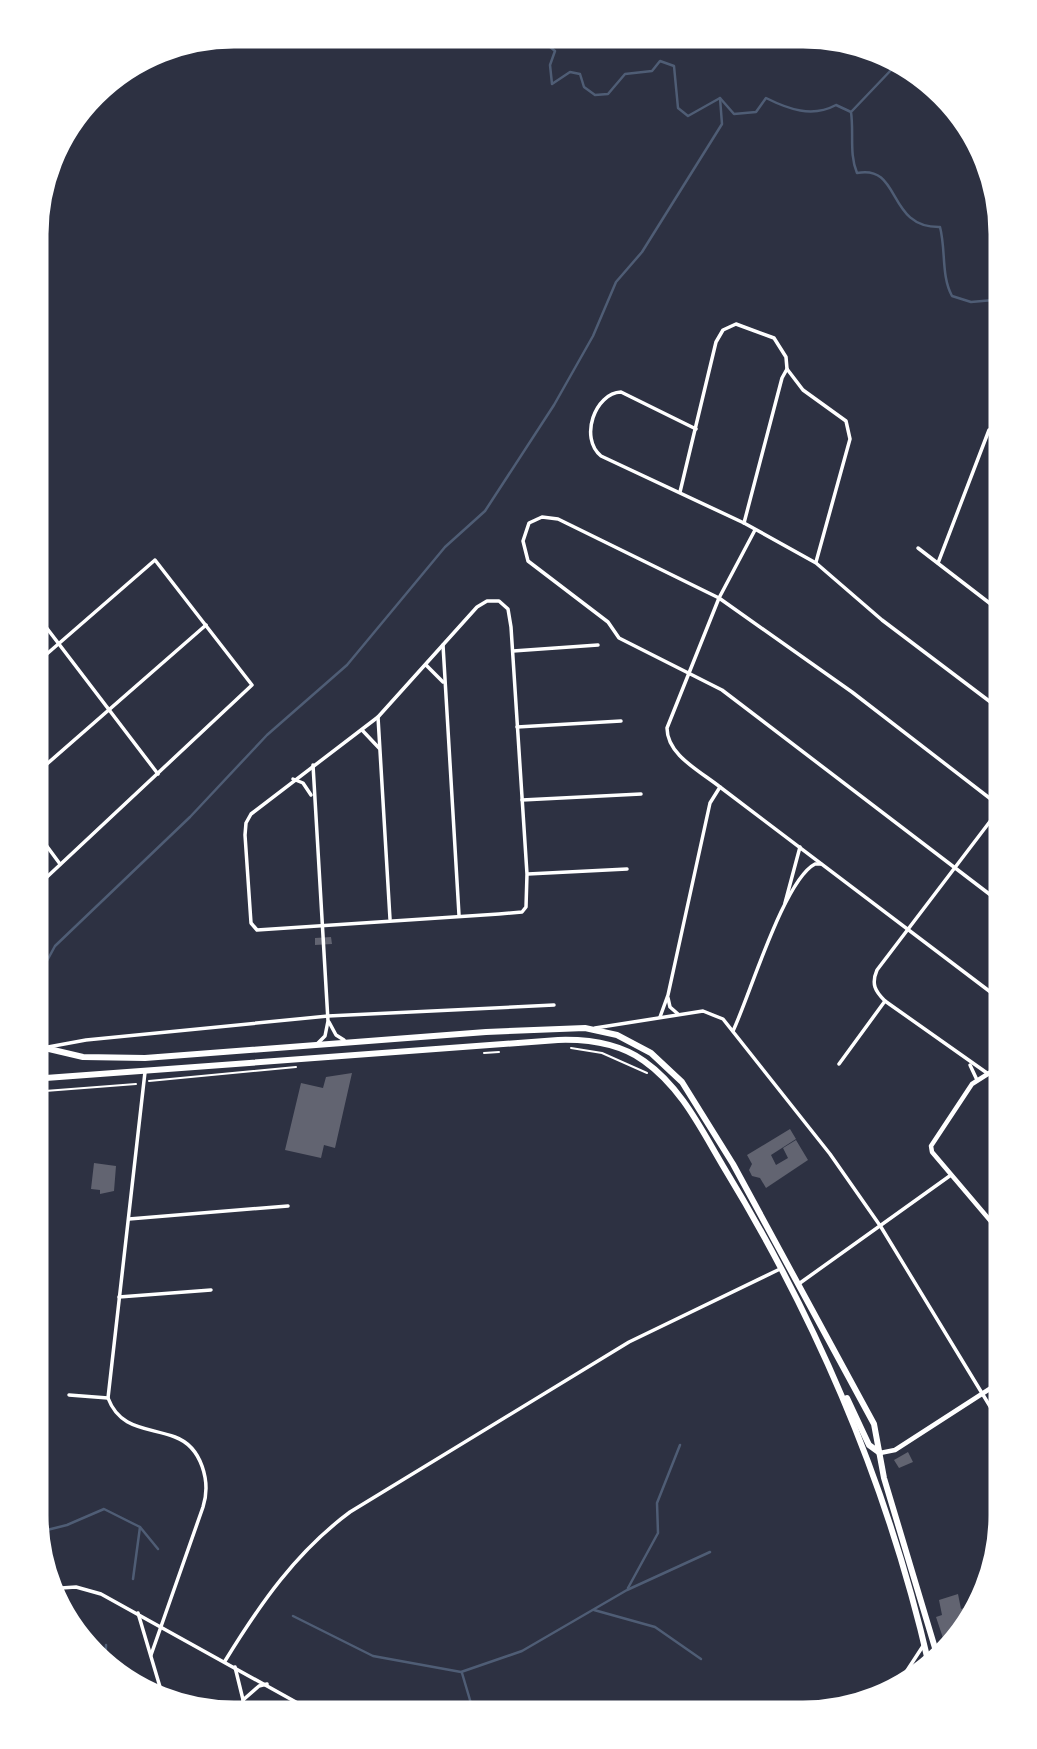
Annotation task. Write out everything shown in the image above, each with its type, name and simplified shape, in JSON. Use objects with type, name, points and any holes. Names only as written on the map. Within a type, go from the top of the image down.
[{"type":"main road","points":[[44,1048],[83,1057],[133,1059],[486,1031],[586,1028],[633,1042],[662,1061],[682,1082],[733,1164],[800,1283],[874,1424],[884,1478],[936,1651]]},
{"type":"main road","points":[[44,1078],[570,1039],[613,1045],[643,1060],[677,1093],[729,1176],[808,1319],[840,1388],[867,1461],[928,1659]]},
{"type":"main road","points":[[840,1388],[852,1406],[869,1446],[880,1453]]},
{"type":"street","points":[[680,492],[716,342],[723,330],[736,324],[774,338],[786,357],[787,369],[803,390],[846,421],[851,433],[816,563]]},
{"type":"street","points":[[744,523],[782,378],[787,369]]},
{"type":"street","points":[[696,429],[632,395],[612,392],[604,397],[591,428],[596,452],[744,523],[816,563],[882,620],[993,704]]},
{"type":"street","points":[[938,563],[989,430]]},
{"type":"street","points":[[993,800],[852,692],[719,598],[551,516],[529,523],[523,541],[528,561],[608,622],[627,645],[722,690],[993,897]]},
{"type":"street","points":[[755,530],[719,598],[667,727],[667,737],[675,752],[993,994]]},
{"type":"street","points":[[918,548],[993,606]]},
{"type":"street","points":[[44,656],[155,560],[252,685],[44,880]]},
{"type":"street","points":[[487,601],[499,601],[508,610],[527,874],[526,907],[522,912],[390,919],[263,931],[251,923],[246,822],[251,814],[293,779],[378,717],[443,644],[477,607],[487,601]]},
{"type":"street","points":[[44,625],[158,774]]},
{"type":"street","points":[[44,767],[206,625]]},
{"type":"street","points":[[443,644],[459,915]]},
{"type":"street","points":[[513,651],[598,645]]},
{"type":"street","points":[[426,665],[436,672],[445,687]]},
{"type":"street","points":[[378,717],[390,919]]},
{"type":"street","points":[[517,727],[621,721]]},
{"type":"street","points":[[362,730],[380,750]]},
{"type":"street","points":[[313,765],[313,801],[328,1018],[325,1036],[315,1045]]},
{"type":"street","points":[[293,779],[303,783],[313,801]]},
{"type":"street","points":[[659,1018],[668,996],[710,803],[720,787]]},
{"type":"street","points":[[522,800],[641,794]]},
{"type":"street","points":[[987,1073],[969,1063],[885,1000],[874,987],[875,976],[993,820]]},
{"type":"street","points":[[44,842],[61,864]]},
{"type":"street","points":[[733,1031],[783,908],[800,847]]},
{"type":"street","points":[[783,908],[804,872],[815,864],[821,864]]},
{"type":"street","points":[[527,874],[627,869]]},
{"type":"street","points":[[668,996],[670,1007],[683,1014]]},
{"type":"street","points":[[839,1064],[885,1000]]},
{"type":"street","points":[[44,1048],[86,1040],[328,1018],[554,1005]]},
{"type":"street","points":[[586,1028],[709,1012],[723,1019],[830,1154],[881,1227],[993,1410]]},
{"type":"street","points":[[328,1018],[336,1035],[348,1042]]},
{"type":"street","points":[[969,1063],[977,1080]]},
{"type":"street","points":[[145,1070],[108,1398],[127,1423],[177,1437],[186,1443],[198,1459],[205,1477],[206,1498],[151,1655]]},
{"type":"street","points":[[993,1070],[977,1080],[931,1146],[932,1152],[993,1224]]},
{"type":"street","points":[[800,1283],[951,1174]]},
{"type":"street","points":[[129,1219],[288,1206]]},
{"type":"street","points":[[225,1661],[296,1558],[316,1537],[350,1512],[629,1342],[781,1269]]},
{"type":"street","points":[[118,1297],[211,1290]]},
{"type":"street","points":[[880,1453],[895,1450],[993,1386]]},
{"type":"street","points":[[69,1395],[108,1398]]},
{"type":"street","points":[[58,1588],[89,1590],[138,1613],[302,1705]]},
{"type":"street","points":[[138,1613],[161,1691]]},
{"type":"street","points":[[903,1677],[924,1644]]},
{"type":"street","points":[[234,1667],[244,1705]]},
{"type":"street","points":[[243,1700],[259,1686],[267,1684]]},
{"type":"path","points":[[571,1048],[602,1053],[653,1077]]},
{"type":"path","points":[[477,1054],[502,1052]]},
{"type":"path","points":[[44,1090],[305,1066]]},
{"type":"building","points":[[331,937],[332,944],[315,945],[315,938]]},
{"type":"building","points":[[352,1073],[335,1148],[324,1145],[321,1158],[285,1150],[301,1083],[323,1088],[326,1077]]},
{"type":"building","points":[[790,1129],[796,1139],[771,1155],[776,1165],[788,1158],[783,1148],[796,1140],[808,1160],[766,1188],[760,1178],[752,1176],[749,1170],[752,1164],[747,1155]]},
{"type":"building","points":[[94,1163],[116,1166],[114,1191],[100,1194],[100,1190],[91,1189]]},
{"type":"building","points":[[908,1452],[913,1462],[899,1468],[894,1460]]},
{"type":"building","points":[[958,1594],[961,1609],[967,1607],[968,1610],[944,1641],[936,1617],[942,1615],[939,1600]]},
{"type":"waterway","points":[[546,44],[555,51],[550,65],[552,84],[570,72],[580,74],[584,87],[595,95],[608,94],[625,74],[652,71],[660,61],[674,66],[678,108],[688,116],[720,98],[734,114],[756,112],[766,98],[800,110],[818,111],[836,105],[851,112],[853,158],[857,173],[871,173],[881,178],[911,218],[923,225],[940,227],[946,280],[952,296],[971,302],[993,300]]},
{"type":"waterway","points":[[852,111],[894,67]]},
{"type":"waterway","points":[[44,966],[55,946],[190,817],[267,735],[347,665],[445,547],[485,511],[554,405],[593,336],[616,282],[642,252],[722,124],[720,98]]},
{"type":"waterway","points":[[628,1588],[658,1533],[657,1503],[680,1445]]},
{"type":"waterway","points":[[44,1531],[67,1525],[104,1509],[140,1527],[158,1549]]},
{"type":"waterway","points":[[133,1579],[140,1527]]},
{"type":"waterway","points":[[293,1616],[373,1656],[461,1672],[522,1651],[627,1590],[710,1552]]},
{"type":"waterway","points":[[594,1610],[655,1627],[701,1659]]},
{"type":"waterway","points":[[106,1645],[106,1656]]},
{"type":"waterway","points":[[462,1673],[471,1705]]}]
